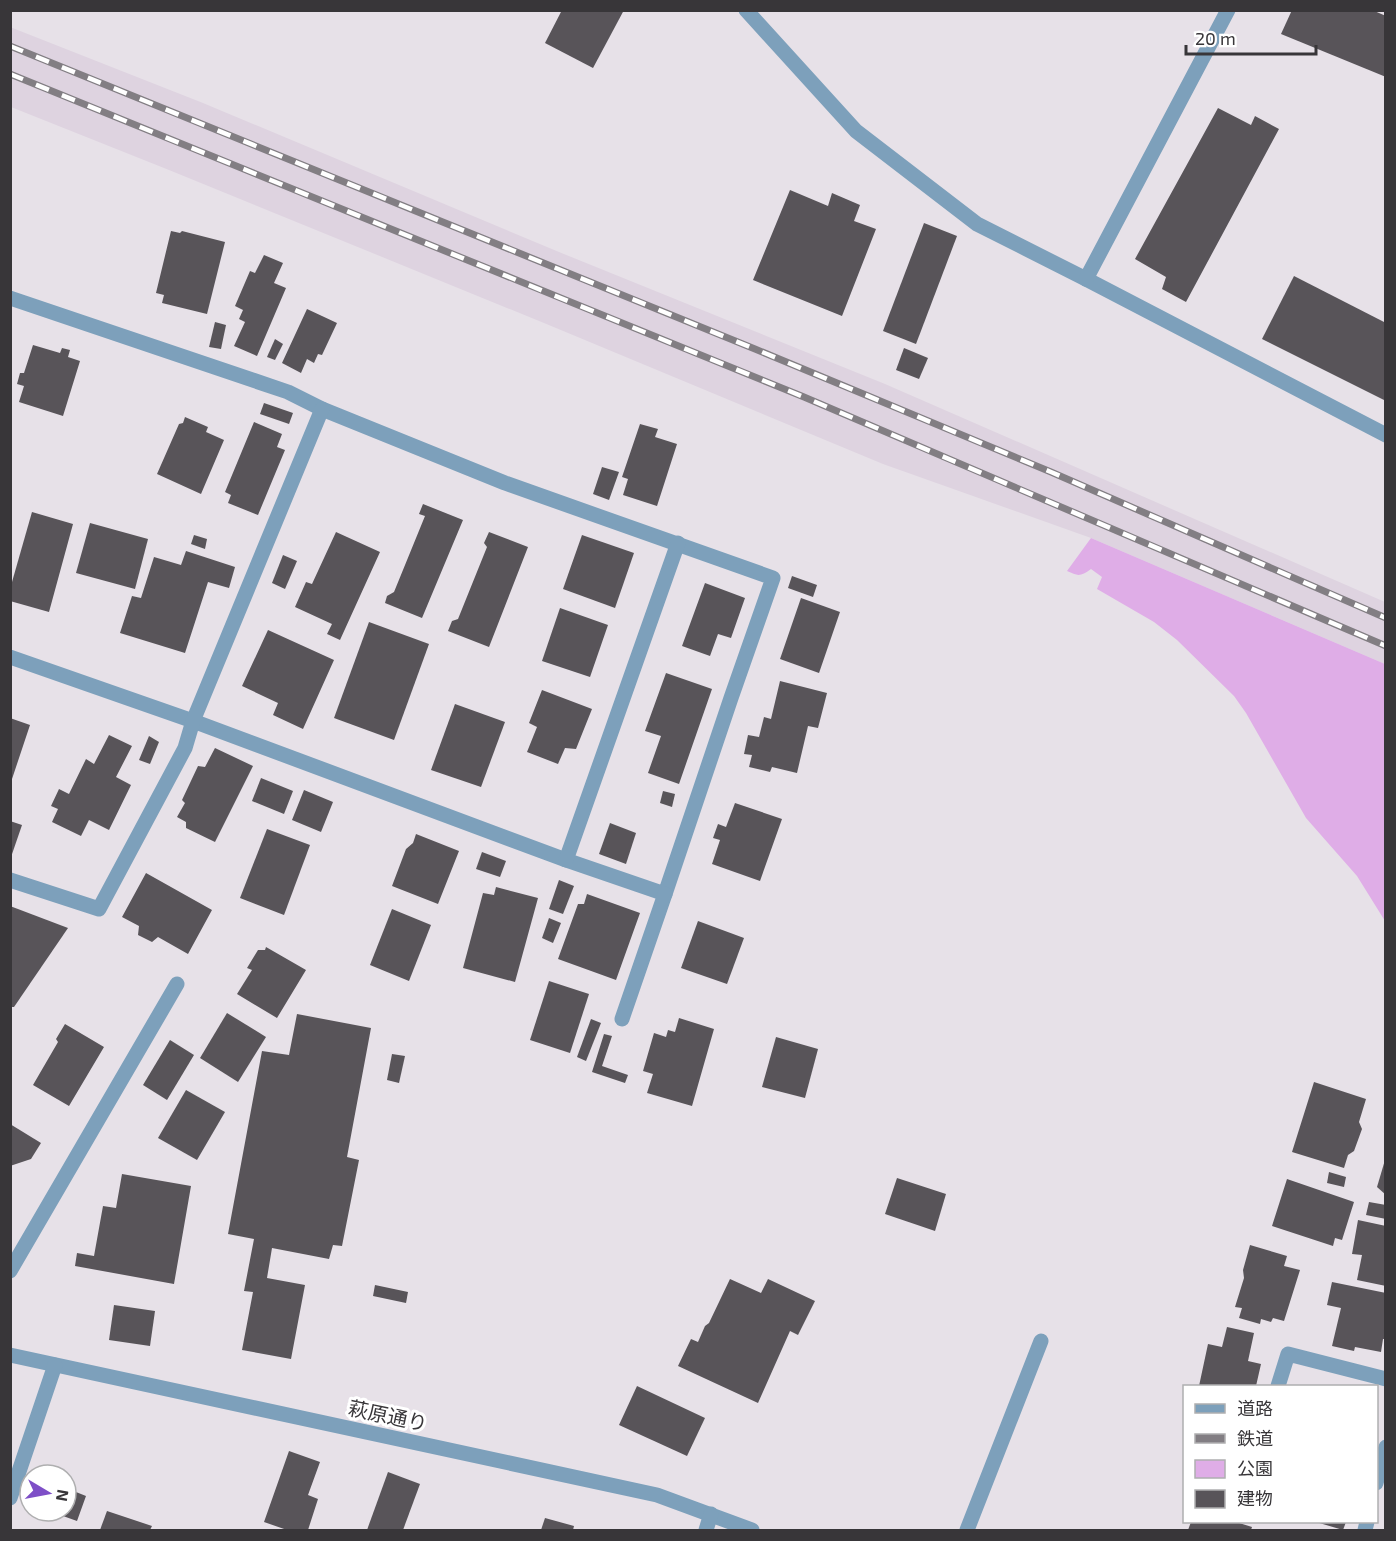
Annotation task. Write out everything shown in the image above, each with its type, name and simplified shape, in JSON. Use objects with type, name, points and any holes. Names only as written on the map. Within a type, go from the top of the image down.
[{"type":"street","points":[[746,10],[856,131],[977,224],[1386,435]]},
{"type":"street","points":[[1086,279],[1228,10]]},
{"type":"street","points":[[10,298],[288,392],[322,409],[505,483],[773,578],[622,1019]]},
{"type":"street","points":[[10,880],[99,909],[185,748],[193,721],[322,409]]},
{"type":"street","points":[[566,860],[678,543]]},
{"type":"street","points":[[10,657],[193,721],[566,860],[665,894]]},
{"type":"street","points":[[10,1271],[177,984]]},
{"type":"street","points":[[967,1530],[1041,1341]]},
{"type":"street","points":[[1278,1385],[1288,1354],[1386,1379]]},
{"type":"street","name":"萩原通り","points":[[10,1355],[615,1485],[657,1495],[752,1530]]},
{"type":"street","points":[[10,1498],[56,1365]]},
{"type":"street","points":[[1378,1478],[1386,1447]]},
{"type":"street","points":[[706,1530],[711,1514]]},
{"type":"shaded area","points":[[10,27],[203,103],[559,252],[885,384],[1385,602],[1385,664],[1091,538],[883,464],[544,323],[11,107]]},
{"type":"green space","points":[[1091,538],[1385,664],[1385,921],[1357,876],[1306,818],[1234,696],[1177,640],[1154,622],[1097,589],[1102,577],[1091,569],[1079,575],[1067,571]]},
{"type":"building","points":[[562,10],[624,10],[593,68],[545,43]]},
{"type":"building","points":[[1292,10],[1372,10],[1386,16],[1386,77],[1281,34]]},
{"type":"building","points":[[1218,108],[1251,125],[1255,116],[1279,129],[1186,302],[1162,289],[1166,277],[1135,259]]},
{"type":"building","points":[[790,190],[828,206],[832,193],[860,205],[854,221],[876,229],[842,316],[753,280]]},
{"type":"building","points":[[924,223],[957,236],[916,344],[883,331]]},
{"type":"building","points":[[171,231],[180,233],[182,231],[225,242],[207,314],[162,303],[164,295],[156,293]]},
{"type":"building","points":[[264,255],[283,263],[274,283],[286,288],[257,356],[234,346],[245,322],[239,319],[243,310],[235,306],[250,271],[255,273]]},
{"type":"building","points":[[1294,276],[1386,323],[1386,401],[1262,339]]},
{"type":"building","points":[[307,309],[337,323],[322,355],[318,354],[314,363],[307,359],[301,373],[282,363]]},
{"type":"building","points":[[215,322],[226,325],[221,349],[209,347]]},
{"type":"building","points":[[275,339],[283,344],[275,360],[267,357]]},
{"type":"building","points":[[33,345],[60,353],[62,348],[70,350],[68,357],[80,361],[63,416],[19,402],[24,386],[17,384],[20,373],[24,373]]},
{"type":"building","points":[[904,348],[928,358],[919,379],[896,370]]},
{"type":"building","points":[[264,403],[293,413],[289,424],[260,414]]},
{"type":"building","points":[[185,417],[208,427],[206,432],[224,440],[201,494],[157,474],[179,424],[183,423]]},
{"type":"building","points":[[254,422],[282,434],[277,447],[285,450],[258,515],[228,503],[231,495],[225,492]]},
{"type":"building","points":[[640,424],[658,429],[655,437],[677,444],[657,506],[623,495],[628,479],[622,477]]},
{"type":"building","points":[[602,467],[619,472],[609,500],[593,494]]},
{"type":"building","points":[[423,504],[463,520],[422,618],[385,603],[387,596],[394,592],[425,516],[419,514]]},
{"type":"building","points":[[32,512],[73,524],[49,612],[10,601],[10,589]]},
{"type":"building","points":[[90,523],[148,539],[135,589],[76,573]]},
{"type":"building","points":[[336,532],[380,552],[340,640],[327,634],[332,624],[295,607],[306,582],[312,584]]},
{"type":"building","points":[[489,532],[528,547],[489,647],[448,631],[452,621],[458,619],[487,547],[484,543]]},
{"type":"building","points":[[194,535],[207,539],[205,549],[191,544]]},
{"type":"building","points":[[582,535],[634,553],[615,608],[563,589]]},
{"type":"building","points":[[186,551],[235,567],[229,588],[208,582],[185,653],[120,633],[132,596],[141,598],[154,557],[181,565]]},
{"type":"building","points":[[283,555],[297,561],[285,589],[272,583]]},
{"type":"building","points":[[792,576],[817,585],[813,597],[788,588]]},
{"type":"building","points":[[705,583],[745,598],[731,638],[718,634],[710,656],[682,646]]},
{"type":"building","points":[[801,598],[840,612],[819,673],[780,659]]},
{"type":"building","points":[[560,608],[608,625],[590,677],[542,661]]},
{"type":"building","points":[[369,622],[429,644],[394,740],[334,718]]},
{"type":"building","points":[[268,630],[334,660],[303,729],[273,715],[278,703],[242,686]]},
{"type":"building","points":[[666,673],[712,689],[679,784],[648,773],[661,736],[645,731]]},
{"type":"building","points":[[780,681],[827,693],[818,728],[808,726],[797,773],[772,767],[770,772],[749,767],[752,755],[744,754],[748,735],[759,737],[764,717],[771,719]]},
{"type":"building","points":[[542,690],[592,709],[576,749],[565,748],[558,764],[527,752],[537,727],[529,723]]},
{"type":"building","points":[[455,704],[505,722],[481,787],[431,770]]},
{"type":"building","points":[[10,718],[30,725],[11,782],[10,782]]},
{"type":"building","points":[[109,735],[132,746],[116,777],[131,785],[109,830],[89,820],[81,836],[52,822],[58,809],[51,806],[59,789],[69,794],[86,759],[94,764]]},
{"type":"building","points":[[149,736],[159,742],[150,764],[139,760]]},
{"type":"building","points":[[215,748],[253,766],[215,842],[186,828],[186,822],[177,817],[185,803],[182,800],[198,766],[205,767]]},
{"type":"building","points":[[261,778],[293,791],[284,814],[252,801]]},
{"type":"building","points":[[304,790],[333,802],[321,832],[292,820]]},
{"type":"building","points":[[663,791],[675,794],[672,807],[660,803]]},
{"type":"building","points":[[735,803],[782,819],[760,881],[712,864],[720,840],[713,838],[718,824],[726,827]]},
{"type":"building","points":[[10,821],[22,825],[11,857],[10,857]]},
{"type":"building","points":[[610,823],[636,833],[626,864],[599,854]]},
{"type":"building","points":[[267,829],[310,845],[284,915],[240,898]]},
{"type":"building","points":[[416,834],[459,851],[438,904],[392,886],[406,849],[413,843]]},
{"type":"building","points":[[482,852],[506,861],[500,877],[476,869]]},
{"type":"building","points":[[146,873],[212,910],[188,954],[158,937],[152,942],[138,935],[139,926],[122,917]]},
{"type":"building","points":[[559,880],[574,886],[563,914],[549,909]]},
{"type":"building","points":[[496,887],[538,898],[515,982],[463,968],[483,893],[494,895]]},
{"type":"building","points":[[587,894],[640,913],[616,980],[558,959],[578,904],[584,904]]},
{"type":"building","points":[[10,906],[68,928],[14,1007],[10,1007]]},
{"type":"building","points":[[392,909],[431,925],[409,981],[370,965]]},
{"type":"building","points":[[549,918],[561,923],[553,943],[542,938]]},
{"type":"building","points":[[698,921],[744,938],[727,984],[681,968]]},
{"type":"building","points":[[266,947],[306,970],[277,1018],[237,994],[252,970],[247,968],[258,950],[265,950]]},
{"type":"building","points":[[549,981],[589,994],[570,1053],[530,1040]]},
{"type":"building","points":[[227,1013],[266,1037],[238,1082],[200,1058]]},
{"type":"building","points":[[297,1014],[371,1028],[347,1157],[359,1160],[342,1246],[333,1245],[329,1259],[272,1248],[267,1278],[305,1285],[291,1359],[242,1350],[253,1292],[244,1291],[254,1239],[228,1234],[262,1051],[289,1055]]},
{"type":"building","points":[[679,1018],[714,1029],[692,1106],[647,1093],[653,1074],[643,1071],[654,1033],[666,1037],[668,1030],[675,1032]]},
{"type":"building","points":[[591,1019],[601,1023],[586,1061],[577,1057]]},
{"type":"building","points":[[65,1024],[104,1047],[69,1106],[33,1085],[58,1042],[56,1039]]},
{"type":"building","points":[[604,1034],[612,1036],[602,1066],[628,1075],[625,1083],[592,1072]]},
{"type":"building","points":[[776,1037],[818,1049],[805,1098],[762,1087]]},
{"type":"building","points":[[170,1040],[194,1055],[167,1100],[143,1085]]},
{"type":"building","points":[[392,1054],[405,1056],[399,1083],[387,1080]]},
{"type":"building","points":[[1314,1082],[1366,1099],[1359,1122],[1362,1129],[1354,1151],[1348,1155],[1344,1168],[1292,1152]]},
{"type":"building","points":[[186,1090],[225,1112],[197,1160],[158,1138]]},
{"type":"building","points":[[10,1124],[41,1143],[31,1159],[10,1166]]},
{"type":"building","points":[[1386,1160],[1386,1195],[1377,1187]]},
{"type":"building","points":[[1329,1172],[1346,1177],[1344,1187],[1327,1183]]},
{"type":"building","points":[[122,1174],[191,1186],[174,1284],[75,1266],[77,1253],[94,1256],[103,1206],[116,1208]]},
{"type":"building","points":[[897,1178],[946,1194],[935,1231],[885,1214]]},
{"type":"building","points":[[1287,1179],[1354,1202],[1342,1240],[1335,1238],[1333,1246],[1272,1226]]},
{"type":"building","points":[[1369,1202],[1386,1205],[1386,1219],[1366,1215]]},
{"type":"building","points":[[1358,1220],[1386,1226],[1386,1286],[1357,1280],[1362,1255],[1352,1254]]},
{"type":"building","points":[[1250,1245],[1287,1256],[1284,1266],[1300,1270],[1284,1321],[1273,1318],[1271,1322],[1261,1319],[1260,1324],[1239,1318],[1242,1308],[1235,1307],[1244,1278],[1243,1270]]},
{"type":"building","points":[[730,1279],[761,1293],[768,1279],[815,1301],[798,1335],[790,1331],[758,1403],[678,1366],[691,1339],[698,1342]]},
{"type":"building","points":[[1332,1282],[1386,1293],[1386,1339],[1383,1339],[1381,1352],[1355,1347],[1354,1351],[1332,1346],[1341,1308],[1327,1305]]},
{"type":"building","points":[[375,1285],[408,1292],[406,1303],[373,1296]]},
{"type":"building","points":[[114,1305],[155,1311],[150,1346],[109,1340]]},
{"type":"building","points":[[1227,1327],[1254,1333],[1248,1361],[1261,1364],[1256,1385],[1199,1385],[1208,1344],[1222,1347]]},
{"type":"building","points":[[637,1386],[705,1418],[687,1456],[619,1425]]},
{"type":"building","points":[[289,1451],[320,1462],[308,1495],[318,1499],[308,1530],[287,1530],[264,1522]]},
{"type":"building","points":[[388,1472],[420,1484],[403,1530],[367,1530]]},
{"type":"building","points":[[78,1493],[86,1496],[78,1518]]},
{"type":"building","points":[[107,1511],[152,1526],[150,1530],[100,1530]]},
{"type":"building","points":[[545,1518],[574,1526],[573,1530],[541,1530]]},
{"type":"building","points":[[1191,1523],[1239,1523],[1252,1527],[1251,1530],[1188,1530]]},
{"type":"building","points":[[1319,1523],[1346,1523],[1343,1530]]},
{"type":"railway","points":[[10,46],[1051,472],[1386,618]]},
{"type":"railway","points":[[10,74],[804,397],[1386,646]]}]
